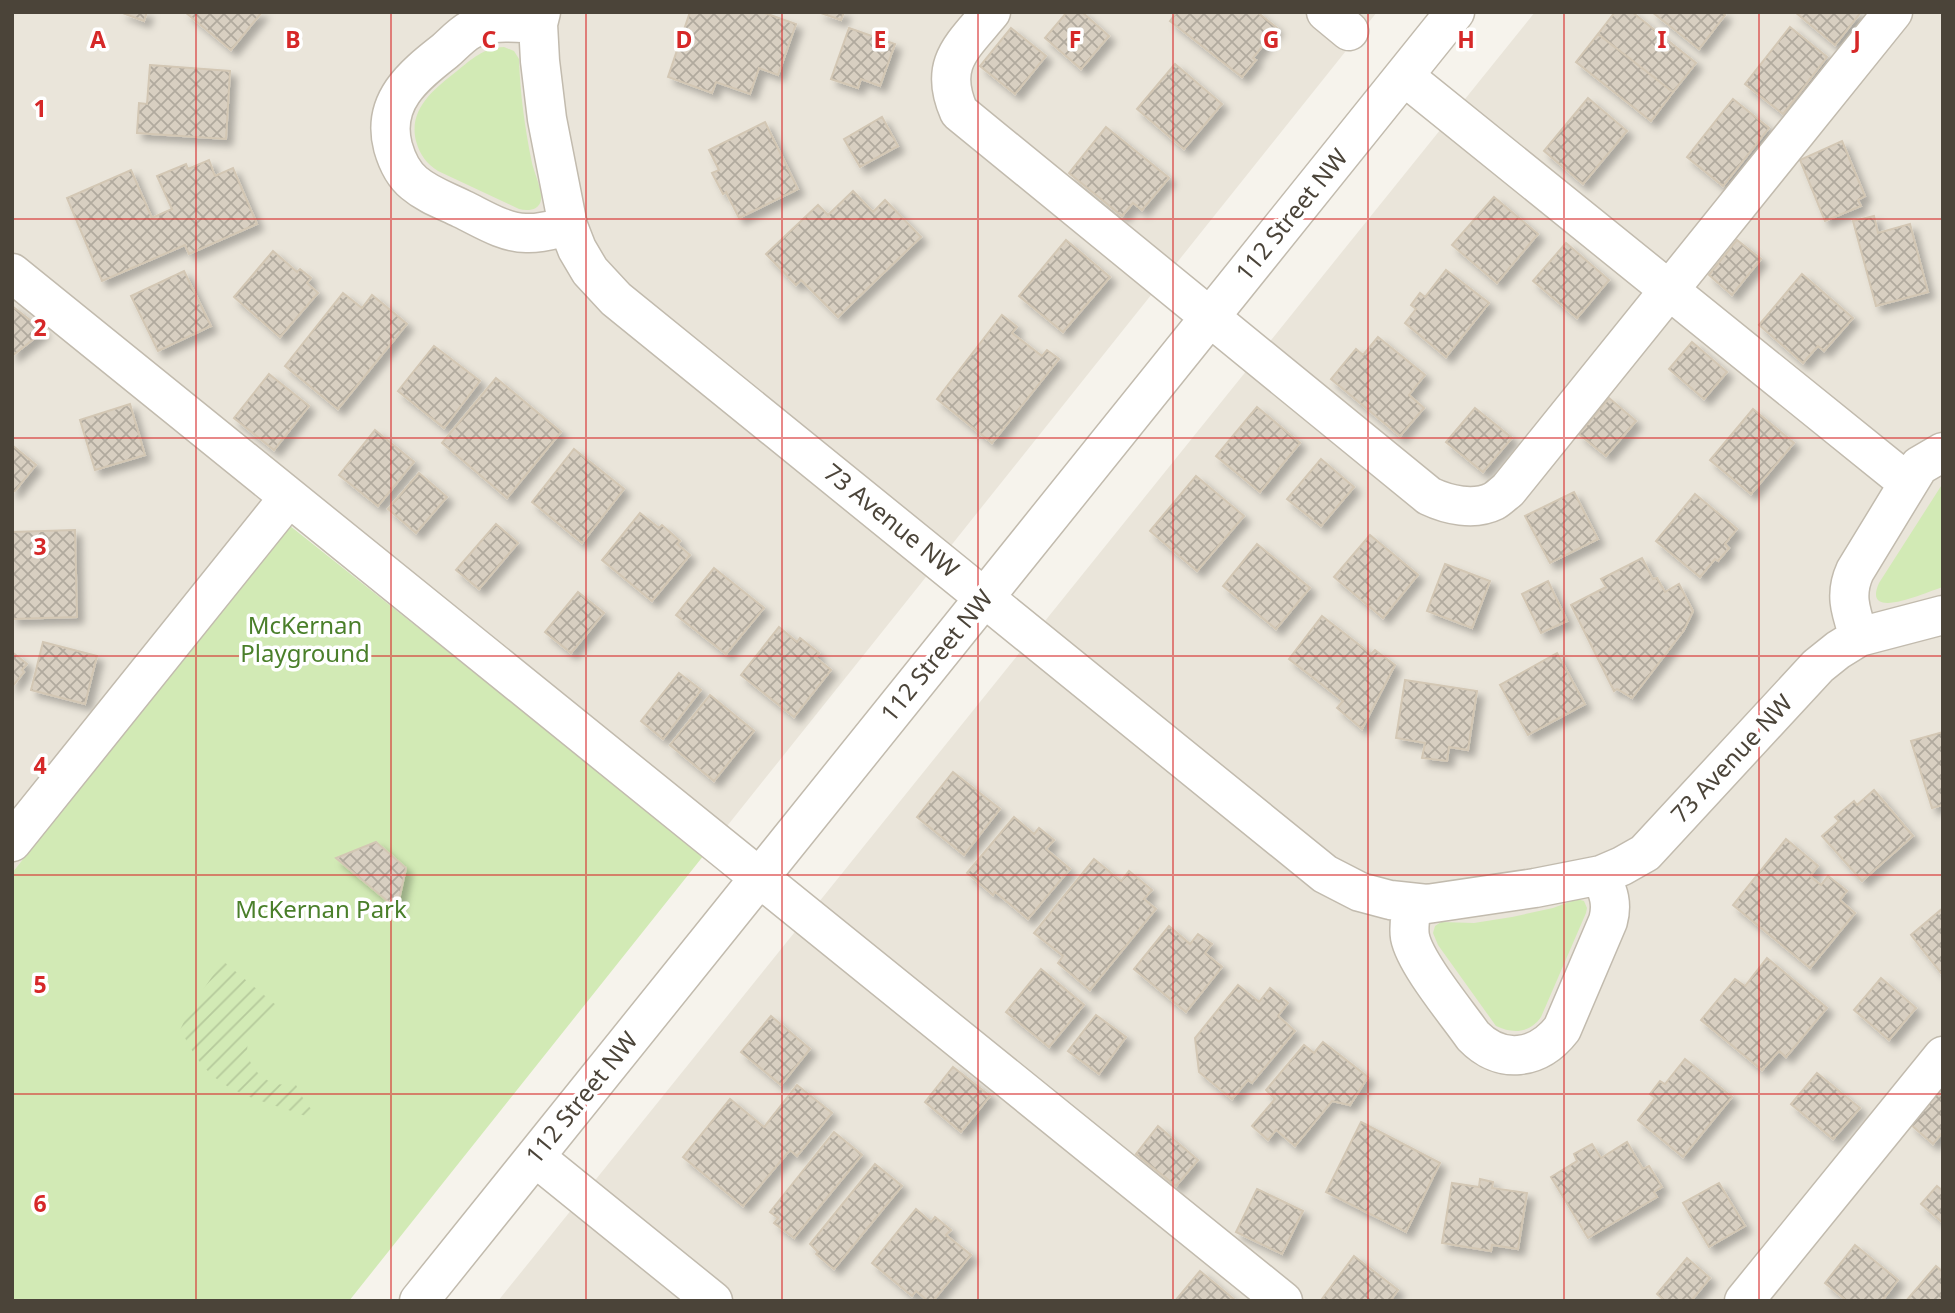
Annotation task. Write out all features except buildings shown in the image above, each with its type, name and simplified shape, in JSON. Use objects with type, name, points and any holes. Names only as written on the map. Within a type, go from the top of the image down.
[{"type":"street","points":[[990,12],[955,55],[951,94],[959,112],[1429,496],[1461,506],[1494,501],[1508,490],[1893,12]]},
{"type":"street","name":"112 Street NW","points":[[419,1301],[1455,12]]},
{"type":"street","name":"73 Avenue NW","points":[[568,226],[527,233],[511,232],[426,192],[402,170],[390,137],[391,116],[399,94],[420,71],[470,30],[489,24],[540,18],[540,61],[547,119],[568,226],[590,271],[616,299],[1325,874],[1360,892],[1412,904],[1459,900],[1601,875],[1622,866],[1644,853],[1818,666],[1838,650],[1858,636],[1943,615]]},
{"type":"street","points":[[1404,76],[1908,483]]},
{"type":"street","points":[[12,273],[1283,1301]]},
{"type":"street","points":[[1858,636],[1850,608],[1849,584],[1855,571],[1919,466],[1943,452]]},
{"type":"street","points":[[12,842],[289,497]]},
{"type":"street","points":[[1412,904],[1410,937],[1418,957],[1482,1045],[1494,1051],[1519,1056],[1552,1042],[1562,1029],[1608,921],[1610,898],[1601,875]]},
{"type":"street","points":[[1744,1301],[1943,1056]]},
{"type":"street","points":[[535,1157],[713,1301]]},
{"type":"shaded area","points":[[12,12],[1377,12],[704,855],[290,525],[12,873]]},
{"type":"shaded area","points":[[1535,12],[1943,12],[1943,1301],[498,1301]]},
{"type":"green space","points":[[504,47],[514,51],[519,59],[527,137],[541,192],[540,204],[529,210],[519,209],[438,171],[424,158],[416,141],[416,119],[419,110],[432,93],[478,55],[490,49]]},
{"type":"green space","points":[[1943,483],[1943,587],[1899,602],[1879,601],[1876,595],[1879,583]]},
{"type":"green space","name":"McKernan Park","points":[[289,525],[704,855],[349,1301],[12,1301],[12,873]]},
{"type":"green space","points":[[1577,899],[1584,901],[1586,913],[1541,1017],[1532,1026],[1521,1030],[1496,1026],[1438,945],[1433,933],[1435,926],[1441,922],[1474,923],[1512,917],[1553,908]]},
{"type":"green space","points":[[223,961],[276,1005],[249,1040],[249,1060],[262,1077],[279,1084],[296,1085],[312,1110],[308,1117],[226,1086],[200,1063],[180,1030],[191,1007]]},
{"type":"park label","name":"McKernan Playground","points":[[305,640]]}]
